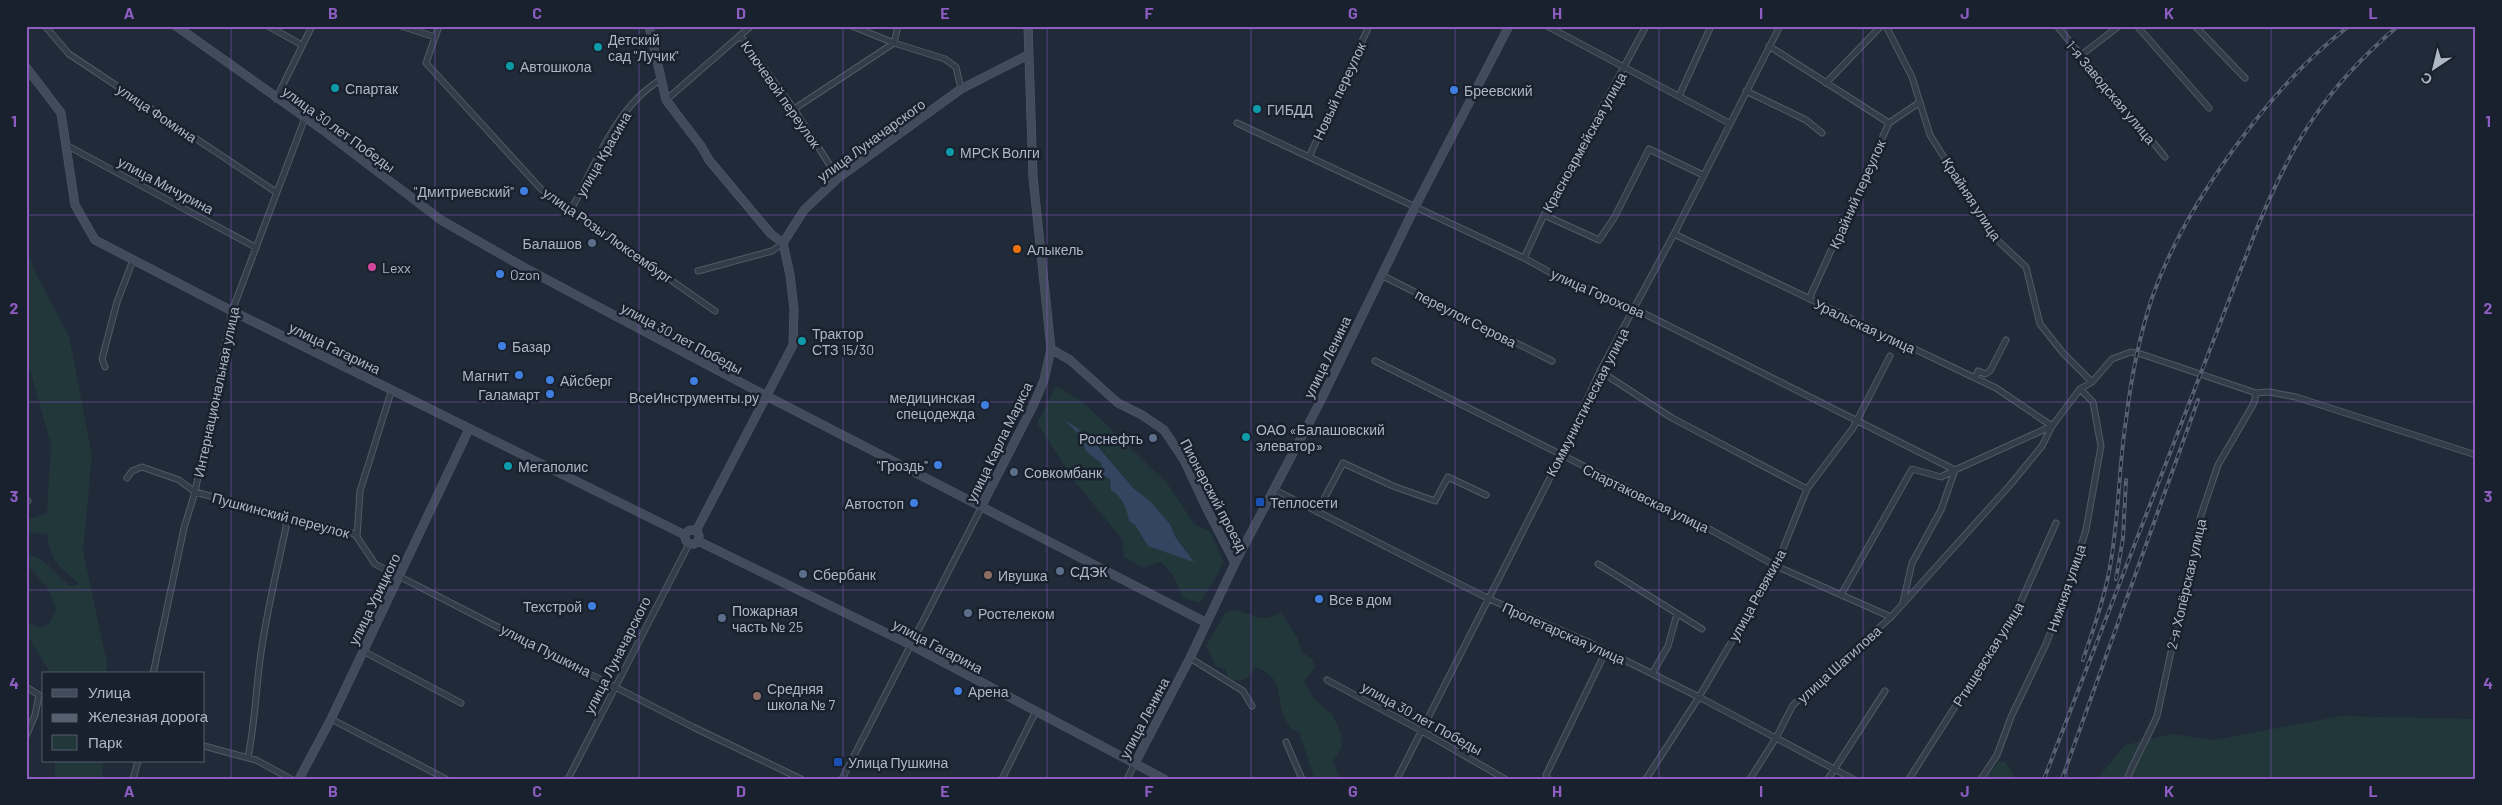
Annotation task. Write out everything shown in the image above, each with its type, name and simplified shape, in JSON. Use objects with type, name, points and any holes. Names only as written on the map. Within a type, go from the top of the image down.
[{"type":"street","name":"улица Фомина","points":[[45,26],[69,54],[276,192]]},
{"type":"street","name":"улица 30 лет Победы","points":[[176,26],[305,118],[441,220],[525,268],[767,397],[982,505],[1207,623]]},
{"type":"street","points":[[268,26],[302,45]]},
{"type":"street","points":[[276,99],[312,26]]},
{"type":"street","points":[[400,26],[435,37],[439,26]]},
{"type":"street","points":[[649,26],[666,100],[701,146],[709,160],[771,234],[783,242],[790,275],[794,309],[792,345],[767,397],[696,531]]},
{"type":"street","points":[[666,100],[751,26]]},
{"type":"street","points":[[852,26],[894,43],[945,59],[956,67],[961,89]]},
{"type":"street","points":[[794,109],[894,43],[898,26]]},
{"type":"street","name":"улица Карла Маркса","points":[[842,779],[1033,406],[1044,380],[1051,349],[1033,177],[1028,26]]},
{"type":"street","name":"Новый переулок","points":[[1309,157],[1369,26]]},
{"type":"street","name":"улица Ленина","points":[[1127,779],[1190,658],[1235,563],[1274,490],[1415,207],[1509,26]]},
{"type":"street","points":[[1547,26],[1729,123]]},
{"type":"street","name":"Красноармейская улица","points":[[1524,258],[1544,216],[1646,26]]},
{"type":"street","points":[[1679,96],[1711,26]]},
{"type":"street","name":"Коммунистическая улица","points":[[1397,779],[1487,598],[1561,456],[1600,371],[1635,309],[1780,26]]},
{"type":"street","points":[[1826,83],[1881,26]]},
{"type":"street","name":"Крайняя улица","points":[[1886,26],[1912,78],[1930,135],[1995,238],[2026,267],[2040,324],[2063,353],[2092,382]]},
{"type":"street","name":"1-я Заводская улица","points":[[2057,26],[2165,157]]},
{"type":"street","points":[[2080,56],[2119,26]]},
{"type":"street","points":[[2137,26],[2209,108]]},
{"type":"street","points":[[2195,26],[2245,78]]},
{"type":"street","name":"Ключевой переулок","points":[[740,35],[794,109],[838,178]]},
{"type":"street","name":"улица Розы Люксембург","points":[[435,37],[426,63],[541,189],[715,311]]},
{"type":"street","points":[[1769,46],[1889,123]]},
{"type":"street","name":"улица Луначарского","points":[[783,242],[804,210],[838,178],[961,89],[1028,54]]},
{"type":"street","name":"улица Гагарина","points":[[26,67],[61,113],[75,205],[95,240],[232,311],[685,535]]},
{"type":"street","name":"улица Красина","points":[[571,210],[610,136],[633,101],[660,80]]},
{"type":"street","points":[[1746,91],[1806,120],[1822,133]]},
{"type":"street","name":"Крайний переулок","points":[[1809,299],[1889,123],[1920,102]]},
{"type":"street","name":"Интернациональная улица","points":[[153,672],[184,528],[195,492],[232,311],[305,118]]},
{"type":"street","name":"улица Горохова","points":[[1237,123],[1524,258],[1553,274],[1635,309],[1955,470]]},
{"type":"street","name":"улица Мичурина","points":[[66,145],[255,247]]},
{"type":"street","points":[[1544,216],[1598,240],[1614,218],[1648,149],[1702,175]]},
{"type":"street","name":"Уральская улица","points":[[1674,234],[1996,388],[2052,426]]},
{"type":"street","points":[[698,271],[772,251],[783,242]]},
{"type":"street","points":[[105,367],[102,358],[117,302],[133,260]]},
{"type":"street","name":"переулок Серова","points":[[1381,275],[1552,361]]},
{"type":"street","points":[[1974,378],[1978,371],[1985,374],[1990,371],[2006,340]]},
{"type":"street","name":"Пионерский проезд","points":[[1051,349],[1070,360],[1118,403],[1142,415],[1164,430],[1184,460],[1235,563]]},
{"type":"street","points":[[2080,389],[2092,382],[2112,359],[2131,352],[2256,393],[2269,392],[2296,397],[2476,455]]},
{"type":"street","name":"улица Ревякина","points":[[1646,779],[1699,697],[1776,566],[1807,489],[1857,421],[1890,356]]},
{"type":"street","name":"Спартаковская улица","points":[[1375,362],[1711,530],[1776,566],[1891,617]]},
{"type":"street","points":[[1600,371],[1672,418],[1807,489]]},
{"type":"street","points":[[357,537],[360,491],[392,389]]},
{"type":"street","name":"улица Шатилова","points":[[1750,779],[1776,738],[1793,705],[1903,604],[2011,484],[2042,446],[2052,426],[2080,389]]},
{"type":"street","name":"Нижняя улица","points":[[1981,779],[1997,755],[2011,717],[2046,644],[2065,595],[2086,530],[2101,446],[2093,402],[2080,389]]},
{"type":"street","name":"2-я Хопёрская улица","points":[[2127,779],[2138,754],[2150,735],[2157,716],[2206,498],[2218,465],[2254,404],[2256,393]]},
{"type":"street","name":"улица Шатилова","points":[[1841,595],[1912,469],[1941,477],[2052,426]]},
{"type":"street","name":"улица Урицкого","points":[[299,779],[331,719],[469,429]]},
{"type":"street","points":[[1317,512],[1343,463],[1393,486],[1435,501],[1448,476],[1486,495]]},
{"type":"street","name":"Пушкинский переулок","points":[[126,478],[132,471],[142,467],[179,480],[195,492],[355,534],[374,564],[399,575]]},
{"type":"street","points":[[1903,604],[1912,562],[1941,510],[1955,470]]},
{"type":"street","name":"Пролетарская улица","points":[[1274,490],[1487,598],[1606,651],[1699,697],[1853,779]]},
{"type":"street","points":[[248,758],[254,728],[263,639],[286,527],[286,516]]},
{"type":"street","name":"Ртищевская улица","points":[[1909,779],[2018,608],[2056,523]]},
{"type":"street","points":[[688,531],[696,531],[699,536],[698,541],[694,544],[689,544],[685,540],[685,535],[688,531]]},
{"type":"street","name":"улица Гагарина","points":[[698,541],[911,645],[1164,779]]},
{"type":"street","name":"улица Луначарского","points":[[568,779],[689,544]]},
{"type":"street","points":[[1598,564],[1702,629]]},
{"type":"street","name":"улица Пушкина","points":[[399,575],[693,727],[800,779]]},
{"type":"street","points":[[1652,674],[1668,646],[1676,614]]},
{"type":"street","points":[[363,651],[461,703]]},
{"type":"street","points":[[1548,779],[1546,775],[1606,651]]},
{"type":"street","points":[[1190,658],[1243,691],[1252,706]]},
{"type":"street","name":"улица 30 лет Победы","points":[[1327,680],[1422,731],[1505,779]]},
{"type":"street","points":[[26,687],[39,696],[35,715],[26,736]]},
{"type":"street","points":[[1828,779],[1885,691]]},
{"type":"street","points":[[1002,779],[1036,712]]},
{"type":"street","points":[[331,719],[446,779]]},
{"type":"street","points":[[1286,742],[1302,779]]},
{"type":"street","points":[[205,746],[248,758],[291,779]]},
{"type":"street","points":[[133,779],[138,762]]},
{"type":"green space","points":[[26,243],[34,270],[69,336],[92,455],[83,551],[107,663],[106,672],[50,672],[26,633],[26,622],[42,628],[50,622],[56,610],[48,588],[31,570],[27,560],[30,555],[42,560],[71,586],[79,584],[57,564],[51,552],[47,534],[26,532],[26,520],[47,513],[51,445],[26,355]]},
{"type":"green space","points":[[1056,386],[1083,402],[1167,483],[1195,525],[1210,531],[1224,563],[1200,603],[1182,598],[1174,578],[1160,562],[1144,568],[1124,557],[1122,539],[1076,483],[1037,423]],"holes":[[[1065,419],[1101,449],[1133,488],[1151,502],[1170,524],[1176,538],[1193,561],[1135,525],[1110,479],[1103,475],[1101,463],[1086,451],[1080,436]]]},
{"type":"green space","points":[[1234,610],[1262,618],[1274,616],[1281,612],[1298,639],[1302,652],[1312,659],[1315,668],[1304,681],[1315,700],[1333,715],[1341,733],[1342,748],[1333,761],[1340,779],[1312,779],[1314,777],[1299,732],[1292,730],[1282,712],[1277,685],[1271,676],[1256,667],[1248,677],[1240,681],[1228,678],[1225,669],[1216,666],[1206,646],[1226,612]]},
{"type":"green space","points":[[2341,716],[2476,719],[2476,779],[2097,779],[2125,745],[2171,734],[2214,740]]},
{"type":"green space","points":[[1999,761],[2005,762],[2013,773],[2012,779],[1985,779]]},
{"type":"green space","points":[[55,762],[103,762],[102,779],[55,779]]},
{"type":"water","points":[[1064,419],[1090,437],[1133,488],[1151,502],[1170,524],[1176,538],[1194,562],[1148,546],[1135,525],[1129,521],[1121,499],[1111,490],[1110,479],[1103,475],[1101,463],[1086,451],[1080,436]]},
{"type":"railway","points":[[2083,660],[2103,598],[2112,558],[2123,440],[2136,358],[2152,298],[2166,262],[2185,225],[2233,150],[2290,80],[2319,51],[2349,26]]},
{"type":"railway","points":[[2044,779],[2268,201],[2282,172],[2312,120],[2350,72],[2398,26]]},
{"type":"railway","points":[[2062,779],[2198,400]]},
{"type":"railway","points":[[2116,579],[2123,538],[2126,480]]},
{"type":"place","name":"Детский сад \"Лучик\"","points":[[598,47]]},
{"type":"place","name":"Автошкола","points":[[510,66]]},
{"type":"place","name":"Спартак","points":[[335,88]]},
{"type":"place","name":"Бреевский","points":[[1454,90]]},
{"type":"place","name":"ГИБДД","points":[[1257,109]]},
{"type":"place","name":"МРСК Волги","points":[[950,152]]},
{"type":"place","name":"\"Дмитриевский\"","points":[[524,191]]},
{"type":"place","name":"Балашов","points":[[592,243]]},
{"type":"place","name":"Алыкель","points":[[1017,249]]},
{"type":"place","name":"Lexx","points":[[372,267]]},
{"type":"place","name":"Ozon","points":[[500,274]]},
{"type":"place","name":"Трактор СТЗ 15/30","points":[[802,341]]},
{"type":"place","name":"Базар","points":[[502,346]]},
{"type":"place","name":"Магнит","points":[[519,375]]},
{"type":"place","name":"Айсберг","points":[[550,380]]},
{"type":"place","name":"ВсеИнструменты.ру","points":[[694,381]]},
{"type":"place","name":"Галамарт","points":[[550,394]]},
{"type":"place","name":"медицинская спецодежда","points":[[985,405]]},
{"type":"place","name":"ОАО «Балашовский элеватор»","points":[[1246,437]]},
{"type":"place","name":"Роснефть","points":[[1153,438]]},
{"type":"place","name":"\"Гроздь\"","points":[[938,465]]},
{"type":"place","name":"Мегаполис","points":[[508,466]]},
{"type":"place","name":"Совкомбанк","points":[[1014,472]]},
{"type":"place","name":"Теплосети","points":[[1260,502]]},
{"type":"place","name":"Автостоп","points":[[914,503]]},
{"type":"place","name":"СДЭК","points":[[1060,571]]},
{"type":"place","name":"Сбербанк","points":[[803,574]]},
{"type":"place","name":"Ивушка","points":[[988,575]]},
{"type":"place","name":"Все в дом","points":[[1319,599]]},
{"type":"place","name":"Техстрой","points":[[592,606]]},
{"type":"place","name":"Ростелеком","points":[[968,613]]},
{"type":"place","name":"Пожарная часть № 25","points":[[722,618]]},
{"type":"place","name":"Арена","points":[[958,691]]},
{"type":"place","name":"Средняя школа № 7","points":[[757,696]]},
{"type":"place","name":"Улица Пушкина","points":[[838,762]]}]
